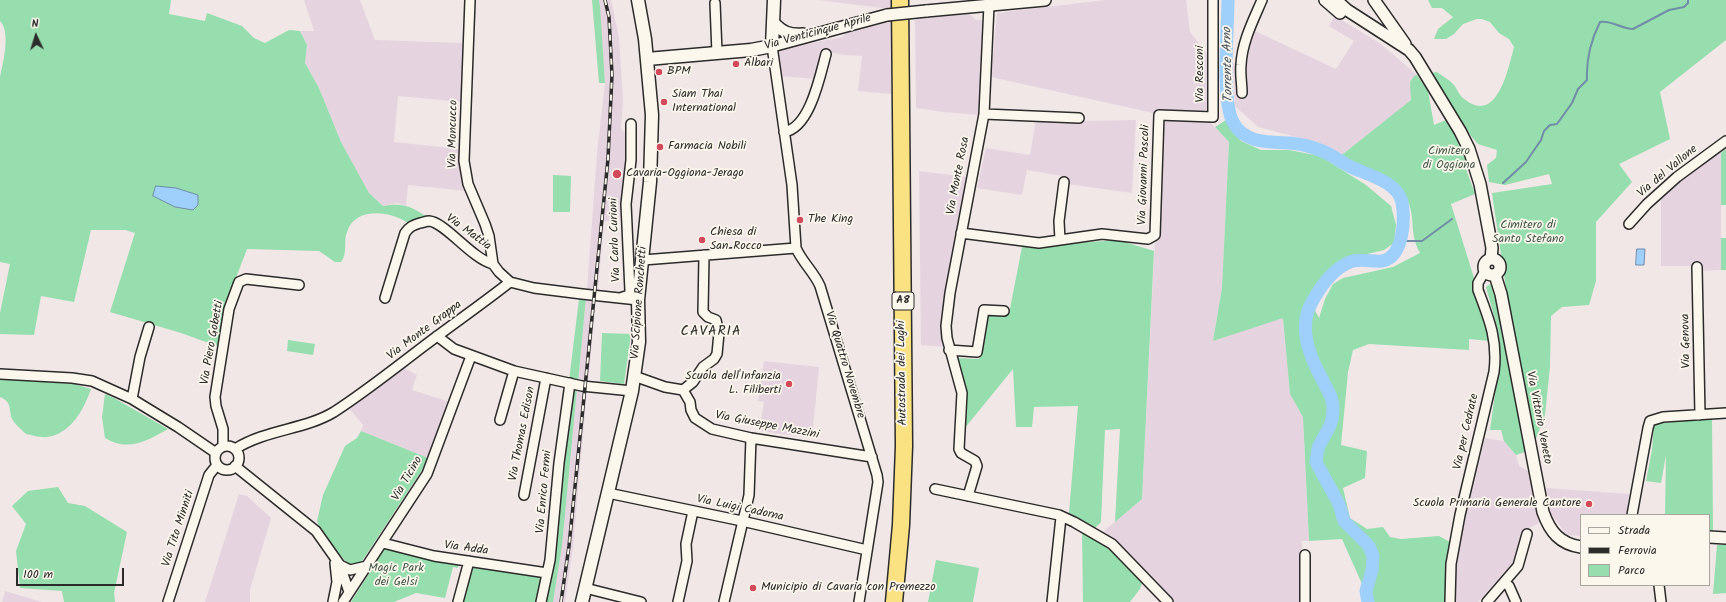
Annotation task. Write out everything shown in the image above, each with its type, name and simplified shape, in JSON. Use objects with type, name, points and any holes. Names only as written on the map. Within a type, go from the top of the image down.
[{"type":"highway","name":"Autostrada dei Laghi","points":[[894,602],[901,525],[904,446],[900,0]]},
{"type":"highway","name":"Autostrada dei Laghi","points":[[904,602],[911,524],[913,447],[910,0]]},
{"type":"main road","name":"Via Scipione Ronchetti","points":[[582,602],[632,390],[639,334],[638,300],[650,182],[652,115],[647,59],[638,0]]},
{"type":"main road","name":"Via Quattro Novembre","points":[[772,46],[774,0]]},
{"type":"main road","name":"Via Venticinque Aprile","points":[[647,59],[751,50],[772,46]]},
{"type":"street","name":"Via Moncucco","points":[[470,0],[464,161],[468,184],[489,236],[494,264]]},
{"type":"street","points":[[988,6],[1045,0]]},
{"type":"street","name":"Via Resconi","points":[[1159,115],[1213,117],[1213,0]]},
{"type":"street","points":[[1242,93],[1241,65],[1243,49],[1248,32],[1262,0]]},
{"type":"street","points":[[1325,0],[1344,16],[1384,36]]},
{"type":"street","points":[[1336,0],[1347,10],[1384,36]]},
{"type":"street","points":[[1367,23],[1376,21],[1378,15],[1376,2]]},
{"type":"street","points":[[1376,2],[1409,50]]},
{"type":"street","points":[[715,3],[717,53]]},
{"type":"street","name":"Via Venticinque Aprile","points":[[772,46],[886,15],[988,6]]},
{"type":"street","name":"Via Monte Rosa","points":[[968,496],[977,466],[976,461],[961,453],[959,449],[962,393],[946,338],[947,314],[984,114],[988,6]]},
{"type":"street","points":[[1384,36],[1387,30],[1387,20]]},
{"type":"street","points":[[773,22],[780,30],[788,34],[825,31]]},
{"type":"street","name":"Via Vittorio Veneto","points":[[1384,36],[1409,50],[1415,57],[1460,131],[1476,167],[1492,248],[1492,259],[1498,262],[1500,266],[1498,273],[1490,273],[1500,294],[1543,512],[1549,527],[1559,539],[1574,546],[1580,547]]},
{"type":"street","name":"Via Vittorio Veneto","points":[[1384,36],[1430,83]]},
{"type":"street","name":"Via Quattro Novembre","points":[[772,46],[792,185],[796,248],[799,255],[814,275],[820,286],[872,457],[878,482],[859,602]]},
{"type":"street","points":[[784,132],[789,132],[797,125],[807,112],[826,54]]},
{"type":"street","points":[[984,114],[1079,118]]},
{"type":"street","name":"Via Giovanni Pascoli","points":[[961,234],[1039,243],[1102,234],[1148,239],[1155,235],[1159,115]]},
{"type":"street","name":"Via Carlo Curioni","points":[[616,299],[629,295],[630,291],[626,204],[631,160],[631,124]]},
{"type":"street","name":"Via del Vallone","points":[[1629,224],[1647,204],[1677,177],[1726,141]]},
{"type":"street","points":[[1060,240],[1059,221],[1064,182]]},
{"type":"street","name":"Via Mattia","points":[[385,298],[404,233],[408,227],[417,224],[429,221],[442,227],[482,260],[494,264]]},
{"type":"street","points":[[643,260],[796,248]]},
{"type":"street","points":[[634,376],[666,387],[683,390],[693,382],[703,367],[714,359],[718,349],[719,333],[716,320],[705,315],[703,312],[704,255]]},
{"type":"street","points":[[494,264],[499,272],[510,282],[534,288],[616,299],[638,300]]},
{"type":"street","name":"Via Genova","points":[[1697,267],[1700,415]]},
{"type":"street","name":"Via per Cedrate","points":[[1450,602],[1452,564],[1460,515],[1496,358],[1493,330],[1478,290],[1478,283],[1490,273]]},
{"type":"street","name":"Via Piero Gobetti","points":[[223,446],[223,430],[215,397],[229,309],[239,282],[246,279],[299,285]]},
{"type":"street","name":"Via Monte Grappa","points":[[235,449],[262,435],[311,421],[334,412],[510,282]]},
{"type":"street","points":[[949,350],[977,352],[984,310],[1004,311]]},
{"type":"street","points":[[132,400],[140,357],[149,327]]},
{"type":"street","points":[[437,336],[447,345],[471,356],[514,371],[582,386],[632,390]]},
{"type":"street","name":"Via Ticino","points":[[344,601],[427,474],[471,356]]},
{"type":"street","points":[[500,420],[514,371]]},
{"type":"street","points":[[0,374],[72,378],[92,381],[132,400],[178,427],[216,453]]},
{"type":"street","name":"Via Thomas Edison","points":[[524,495],[546,378]]},
{"type":"street","name":"Via Enrico Fermi","points":[[541,602],[550,560],[559,463],[570,383]]},
{"type":"street","name":"Via Giuseppe Mazzini","points":[[683,390],[690,402],[693,414],[698,421],[712,429],[750,438],[872,457]]},
{"type":"street","points":[[1632,514],[1650,421],[1663,417],[1726,413]]},
{"type":"street","points":[[724,602],[749,495],[750,438]]},
{"type":"street","points":[[223,446],[228,446],[235,449],[238,458],[235,466],[229,469],[222,469],[217,465],[215,459],[216,453],[223,446]]},
{"type":"street","name":"Via Tito Minniti","points":[[168,602],[208,475],[217,465]]},
{"type":"street","points":[[235,466],[316,531],[340,565],[350,570],[367,566]]},
{"type":"street","points":[[935,489],[1059,516],[1074,522],[1112,544],[1168,602]]},
{"type":"street","name":"Via Luigi Cadorna","points":[[608,493],[742,521],[867,550]]},
{"type":"street","points":[[678,602],[687,562],[686,544],[693,511]]},
{"type":"street","points":[[1052,602],[1061,518]]},
{"type":"street","points":[[1486,602],[1518,566],[1527,534]]},
{"type":"street","points":[[1710,537],[1726,538]]},
{"type":"street","name":"Via Adda","points":[[383,543],[434,556],[547,573]]},
{"type":"street","points":[[1305,555],[1305,602]]},
{"type":"street","points":[[333,557],[337,582],[344,601]]},
{"type":"street","points":[[458,602],[468,561]]},
{"type":"street","points":[[340,565],[349,592]]},
{"type":"street","points":[[333,602],[337,582]]},
{"type":"street","points":[[1504,583],[1509,586],[1516,602]]},
{"type":"street","points":[[1659,586],[1661,602]]},
{"type":"street","points":[[585,588],[642,602]]},
{"type":"shaded area","points":[[304,0],[360,0],[375,40],[463,43],[461,102],[398,96],[394,142],[459,149],[461,177],[466,191],[408,185],[406,206],[397,203],[383,206],[369,193],[341,142],[319,88],[305,63],[307,45],[300,31],[314,31]]},
{"type":"shaded area","points":[[599,0],[611,0],[619,37],[623,100],[621,128],[625,133],[630,133],[619,222],[604,221],[598,291],[587,289],[597,153],[605,83]]},
{"type":"shaded area","points":[[818,0],[891,0],[891,9]]},
{"type":"shaded area","points":[[1105,0],[1186,0],[1190,32],[1208,55],[1207,110],[1156,111],[1153,113],[991,77],[997,13]]},
{"type":"shaded area","points":[[967,11],[976,20],[983,20],[979,115],[916,108],[915,16]]},
{"type":"shaded area","points":[[1335,16],[1381,44],[1417,75],[1414,76],[1410,82],[1412,100],[1338,158],[1319,143],[1258,127],[1235,106],[1233,65],[1255,31],[1336,69],[1354,41],[1329,26]]},
{"type":"shaded area","points":[[891,19],[891,94],[858,91],[862,56],[828,52],[815,79],[779,76],[776,50],[843,37],[847,31]]},
{"type":"shaded area","points":[[1161,118],[1207,119],[1229,142],[1222,289],[1213,341],[1283,317],[1290,394],[1303,417],[1309,541],[1302,541],[1301,602],[1174,602],[1104,531],[1142,499]]},
{"type":"shaded area","points":[[1036,119],[1079,121],[1136,120],[1132,193],[1067,184],[1068,177],[1027,170],[1022,195],[977,188],[986,148],[1030,155]]},
{"type":"shaded area","points":[[1721,153],[1721,270],[1700,271],[1700,266],[1661,266],[1661,196],[1694,168]]},
{"type":"shaded area","points":[[919,171],[967,177],[944,298],[942,331],[946,347],[921,345]]},
{"type":"shaded area","points":[[586,297],[596,299],[588,384],[578,383]]},
{"type":"shaded area","name":"Scuola dell'Infanzia L. Filiberti","points":[[764,361],[819,367],[812,438],[759,431],[764,402],[758,401]]},
{"type":"shaded area","points":[[402,367],[417,375],[412,390],[450,402],[428,458],[361,431],[363,425],[348,407]]},
{"type":"shaded area","points":[[577,389],[587,390],[573,547],[565,602],[553,602],[562,546]]},
{"type":"shaded area","points":[[1485,438],[1504,441],[1516,455],[1519,466],[1528,471],[1539,523],[1529,528],[1521,540],[1515,560],[1478,602],[1454,602],[1456,565]]},
{"type":"shaded area","name":"Scuola Primaria Generale Cantore","points":[[1546,488],[1629,494],[1627,514],[1580,514],[1580,536],[1567,535],[1551,514]]},
{"type":"shaded area","points":[[239,494],[247,496],[271,518],[250,590],[250,602],[205,602]]},
{"type":"shaded area","points":[[5,591],[42,602],[2,602]]},
{"type":"green space","points":[[0,0],[171,0],[169,14],[205,21],[207,13],[242,26],[254,38],[265,43],[289,30],[300,31],[307,45],[305,63],[319,88],[341,142],[369,193],[383,206],[408,206],[429,218],[408,223],[392,216],[374,213],[358,218],[351,224],[347,232],[345,252],[341,262],[335,262],[319,251],[247,249],[224,309],[220,347],[181,333],[110,312],[135,233],[125,230],[91,230],[74,302],[41,296],[34,335],[0,334],[0,313],[10,264],[0,262],[0,77],[6,40],[5,32],[0,21]]},
{"type":"green space","points":[[592,0],[599,0],[600,6],[605,83],[599,83]]},
{"type":"green space","name":"Cimitero di Santo Stefano","points":[[1428,0],[1726,0],[1726,40],[1660,92],[1670,139],[1619,164],[1632,182],[1596,222],[1596,281],[1589,305],[1562,307],[1551,316],[1550,367],[1545,415],[1535,441],[1507,295],[1492,193],[1552,184],[1549,174],[1505,185],[1489,182],[1487,165],[1496,158],[1497,150],[1478,144],[1471,136],[1431,73],[1437,72],[1450,81],[1463,98],[1475,105],[1484,105],[1492,100],[1499,92],[1514,47],[1509,39],[1499,33],[1490,22],[1482,19],[1477,19],[1463,24],[1454,34],[1446,39],[1434,39],[1438,29],[1453,17],[1442,8],[1432,8]]},
{"type":"green space","name":"Cimitero di Oggiona","points":[[1417,75],[1428,91],[1434,125],[1446,120],[1452,129],[1469,168],[1466,169],[1475,194],[1451,204],[1474,278],[1473,290],[1490,341],[1469,339],[1469,350],[1369,344],[1353,350],[1348,372],[1341,445],[1367,451],[1365,478],[1343,488],[1350,518],[1367,529],[1383,527],[1390,537],[1401,539],[1439,536],[1450,542],[1445,602],[1370,602],[1342,539],[1309,541],[1303,417],[1290,394],[1283,318],[1213,341],[1222,288],[1229,142],[1215,127],[1226,120],[1241,141],[1261,150],[1289,150],[1320,156],[1366,185],[1391,206],[1396,225],[1394,243],[1384,250],[1342,260],[1325,274],[1309,299],[1319,318],[1325,299],[1333,284],[1343,278],[1393,267],[1420,253],[1414,237],[1411,211],[1407,199],[1401,189],[1384,175],[1362,165],[1338,158],[1411,100],[1410,82],[1414,76]]},
{"type":"green space","points":[[1726,149],[1726,205],[1721,205],[1721,153]]},
{"type":"green space","points":[[553,175],[571,176],[570,212],[553,212]]},
{"type":"green space","points":[[1721,238],[1726,238],[1726,270],[1721,270]]},
{"type":"green space","points":[[1118,240],[1154,251],[1142,499],[1115,522],[1120,429],[1105,430],[1101,522],[1095,528],[1069,513],[1078,406],[1034,407],[1032,427],[1016,427],[1013,369],[964,429],[956,358],[979,359],[989,314],[1009,314],[1022,247]]},
{"type":"green space","points":[[1490,284],[1495,288],[1501,314],[1525,452],[1516,455],[1504,441],[1501,430],[1490,430],[1500,358],[1496,323],[1486,287]]},
{"type":"green space","points":[[586,297],[578,383],[569,381],[579,299]]},
{"type":"green space","points":[[602,333],[631,334],[624,384],[600,381]]},
{"type":"green space","points":[[288,340],[315,344],[313,355],[287,351]]},
{"type":"green space","points":[[0,379],[74,384],[91,389],[85,405],[70,426],[55,435],[42,437],[26,434],[13,421],[7,401],[0,397]]},
{"type":"green space","points":[[571,388],[577,389],[562,546],[553,602],[546,602],[556,537],[561,466]]},
{"type":"green space","points":[[105,394],[168,429],[145,441],[130,444],[113,442],[105,438],[102,417]]},
{"type":"green space","points":[[1712,418],[1713,530],[1710,530],[1710,514],[1665,514],[1666,455],[1661,483],[1646,481],[1652,450],[1654,424]]},
{"type":"green space","points":[[361,431],[428,458],[422,470],[360,564],[347,563],[321,532],[317,521],[323,495],[345,446],[357,438]]},
{"type":"green space","points":[[58,487],[68,503],[85,506],[127,532],[114,593],[115,602],[64,602],[62,591],[20,588],[16,551],[26,524],[12,506],[28,491]]},
{"type":"green space","points":[[1082,531],[1111,546],[1143,580],[1140,589],[1130,602],[1083,602]]},
{"type":"green space","points":[[1717,545],[1726,545],[1726,593],[1713,594]]},
{"type":"green space","name":"Magic Park dei Gelsi","points":[[385,548],[459,563],[458,568],[453,567],[445,598],[416,593],[394,602],[351,602]]},
{"type":"green space","points":[[936,560],[979,568],[973,602],[928,602]]},
{"type":"green space","points":[[474,566],[540,576],[541,579],[537,602],[463,602],[471,568]]},
{"type":"water","points":[[156,186],[176,188],[198,195],[198,205],[193,210],[175,207],[153,196]]},
{"type":"water","points":[[1637,249],[1645,249],[1644,265],[1636,265]]},
{"type":"waterway","name":"Torrente Arno","points":[[1228,0],[1226,63],[1227,97],[1229,111],[1233,122],[1238,129],[1251,138],[1258,140],[1298,144],[1325,152],[1347,165],[1387,183],[1399,194],[1402,202],[1403,227],[1399,245],[1395,252],[1389,258],[1382,261],[1362,260],[1343,265],[1331,275],[1322,286],[1310,306],[1306,324],[1307,343],[1313,361],[1329,393],[1333,406],[1332,421],[1319,446],[1316,462],[1339,504],[1344,521],[1369,546],[1373,556],[1372,570],[1366,591],[1368,602]]},
{"type":"waterway","points":[[1503,183],[1526,162],[1541,140],[1544,131],[1550,125],[1557,124],[1572,103],[1578,89],[1587,80],[1587,65],[1590,50],[1600,22],[1609,22],[1624,28],[1633,29],[1669,10],[1684,7],[1688,3],[1688,0]]},
{"type":"waterway","points":[[1401,241],[1422,241],[1452,219]]},
{"type":"railway","points":[[561,602],[569,546],[608,159],[612,75],[609,17],[605,0]]},
{"type":"place","name":"Albari","points":[[736,64]]},
{"type":"place","name":"BPM","points":[[659,72]]},
{"type":"place","name":"Siam Thai International","points":[[664,102]]},
{"type":"place","name":"Farmacia Nobili","points":[[660,147]]},
{"type":"place","name":"Cavaria-Oggiona-Jerago","points":[[617,174]]},
{"type":"place","name":"The King","points":[[800,220]]},
{"type":"place","name":"Chiesa di San Rocco","points":[[702,240]]},
{"type":"place","name":"Scuola dell'Infanzia L. Filiberti","points":[[789,384]]},
{"type":"place","name":"Scuola Primaria Generale Cantore","points":[[1589,504]]},
{"type":"place","name":"Municipio di Cavaria con Premezzo","points":[[753,588]]},
{"type":"district","name":"CAVARIA","points":[[711,333]]}]
